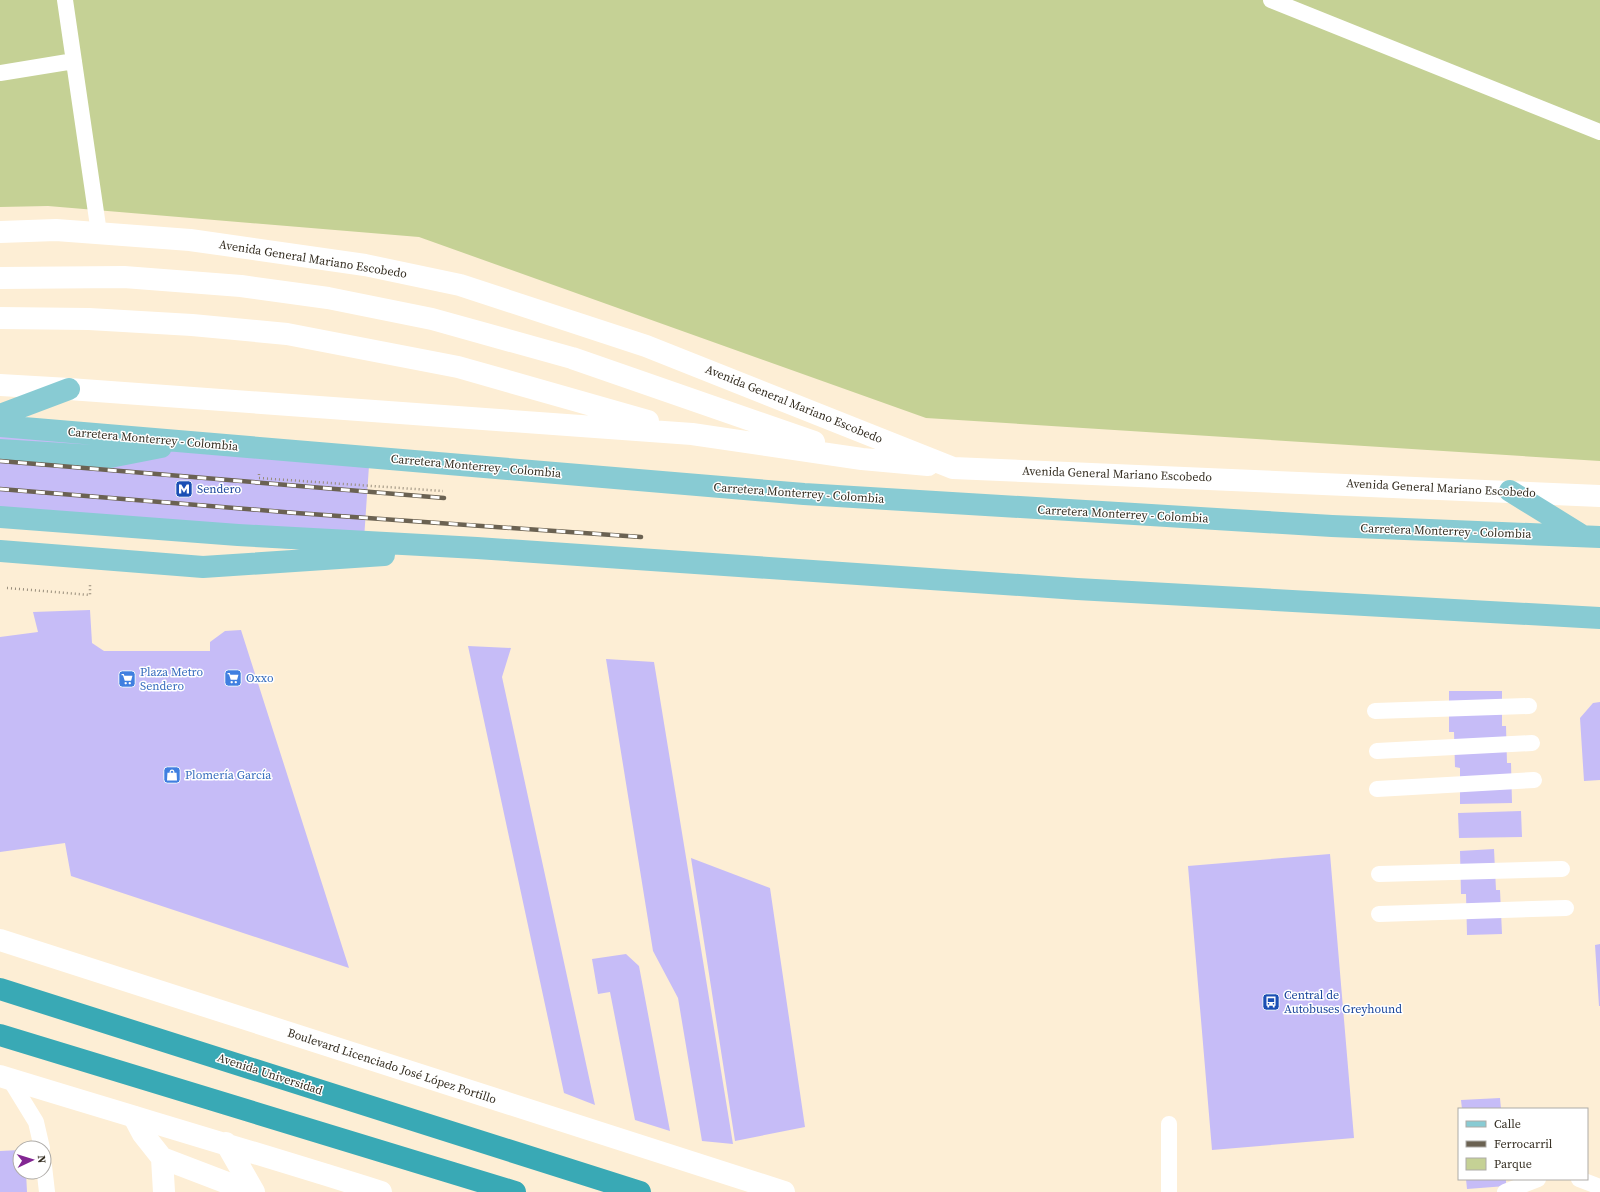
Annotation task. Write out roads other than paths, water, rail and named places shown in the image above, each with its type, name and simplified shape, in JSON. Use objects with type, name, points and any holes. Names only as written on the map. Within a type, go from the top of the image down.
[{"type":"highway","name":"Avenida Universidad","points":[[0,989],[640,1192]]},
{"type":"highway","points":[[0,1035],[515,1192]]},
{"type":"main road","points":[[0,415],[69,389]]},
{"type":"main road","name":"Carretera Monterrey - Colombia","points":[[0,426],[804,494],[1332,526],[1592,537]]},
{"type":"main road","points":[[0,450],[110,457],[186,442]]},
{"type":"main road","points":[[1510,491],[1592,537]]},
{"type":"main road","points":[[0,517],[238,535],[477,548],[1077,589],[1600,618]]},
{"type":"main road","points":[[0,551],[203,567],[477,548]]},
{"type":"street","name":"Avenida General Mariano Escobedo","points":[[0,232],[56,230],[190,240],[343,261],[460,285],[646,346],[953,468],[1600,496]]},
{"type":"street","points":[[0,278],[124,278],[241,286],[328,298],[432,319],[572,358],[862,459]]},
{"type":"street","points":[[0,318],[89,319],[192,325],[287,334],[458,367],[692,434]]},
{"type":"street","points":[[0,386],[69,389],[692,434],[862,459],[953,468]]},
{"type":"street","name":"Boulevard Licenciado José López Portillo","points":[[0,940],[784,1192]]},
{"type":"street","points":[[4,1077],[134,1117],[226,1143],[381,1192]]},
{"type":"street","points":[[134,1117],[143,1134],[162,1158],[253,1192]]},
{"type":"street","points":[[226,1143],[253,1192]]},
{"type":"street","points":[[162,1158],[164,1192]]},
{"type":"lane","points":[[66,0],[99,233]]},
{"type":"lane","points":[[1271,0],[1600,132]]},
{"type":"lane","points":[[0,73],[74,62]]},
{"type":"lane","points":[[1375,711],[1529,706]]},
{"type":"lane","points":[[1377,751],[1532,743]]},
{"type":"lane","points":[[1377,789],[1534,780]]},
{"type":"lane","points":[[1379,874],[1562,869]]},
{"type":"lane","points":[[1379,914],[1566,908]]},
{"type":"lane","points":[[4,1077],[36,1122],[40,1140]]},
{"type":"lane","points":[[1169,1124],[1169,1192]]},
{"type":"lane","points":[[45,1180],[46,1192]]},
{"type":"lane","points":[[1505,1192],[1535,1180]]},
{"type":"lane","points":[[1582,1180],[1600,1187]]},
{"type":"railway","points":[[0,461],[444,498]]},
{"type":"railway","points":[[0,489],[296,513],[641,537]]},
{"type":"place","name":"Sendero","points":[[184,489]]},
{"type":"place","name":"Oxxo","points":[[233,678]]},
{"type":"place","name":"Plaza Metro Sendero","points":[[127,679]]},
{"type":"place","name":"Plomería García","points":[[172,775]]},
{"type":"place","name":"Central de Autobuses Greyhound","points":[[1271,1002]]}]
